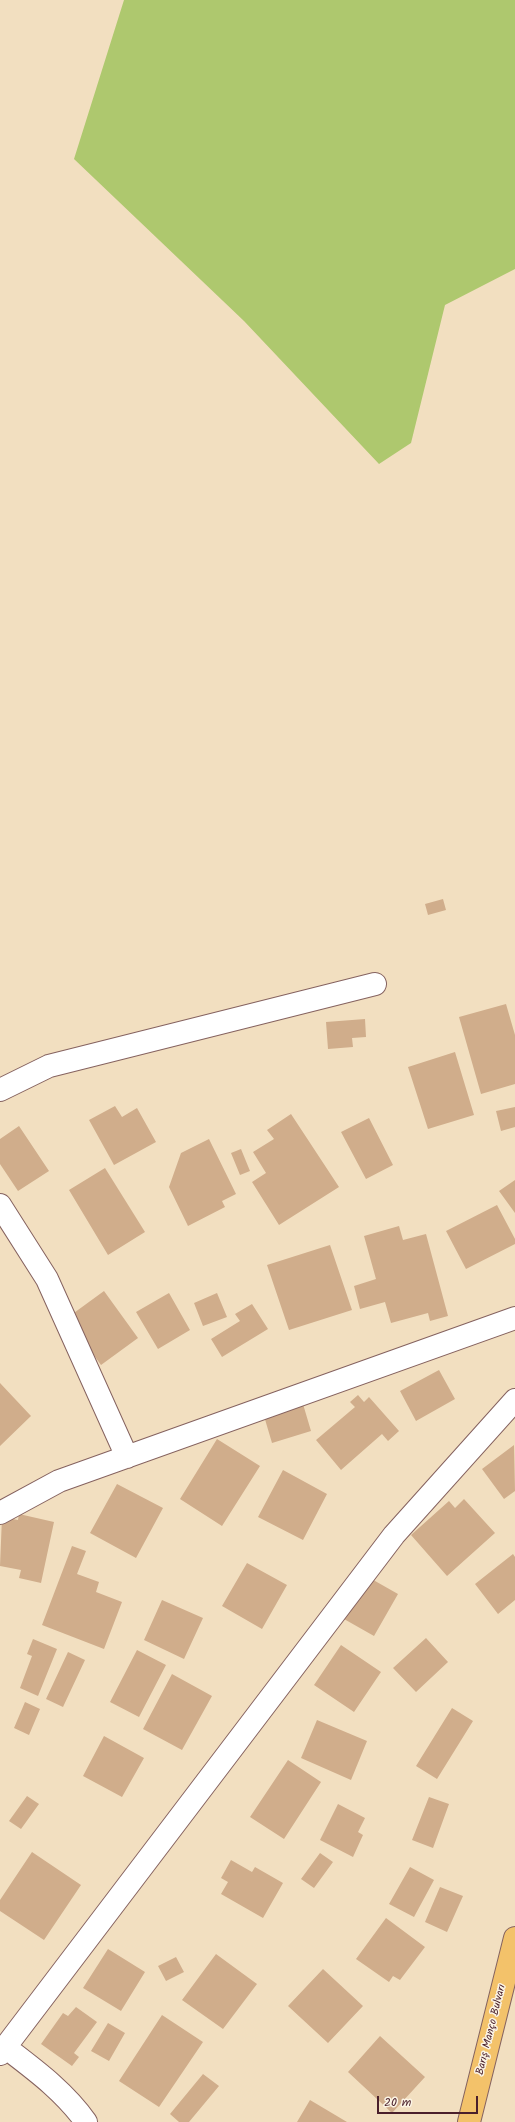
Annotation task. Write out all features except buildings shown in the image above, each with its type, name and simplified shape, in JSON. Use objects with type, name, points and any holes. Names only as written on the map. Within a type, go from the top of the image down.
[{"type":"main road","name":"Barış Manço Bulvarı","points":[[469,2122],[515,1938]]},
{"type":"street","points":[[0,1090],[49,1066],[375,984]]},
{"type":"street","points":[[0,1205],[47,1279],[127,1457]]},
{"type":"street","points":[[0,1513],[58,1481],[515,1318]]},
{"type":"street","points":[[86,2122],[73,2104],[45,2077],[3,2051],[394,1535],[515,1400]]},
{"type":"green space","points":[[124,0],[515,0],[515,269],[445,305],[411,443],[379,464],[244,321],[74,159]]}]
